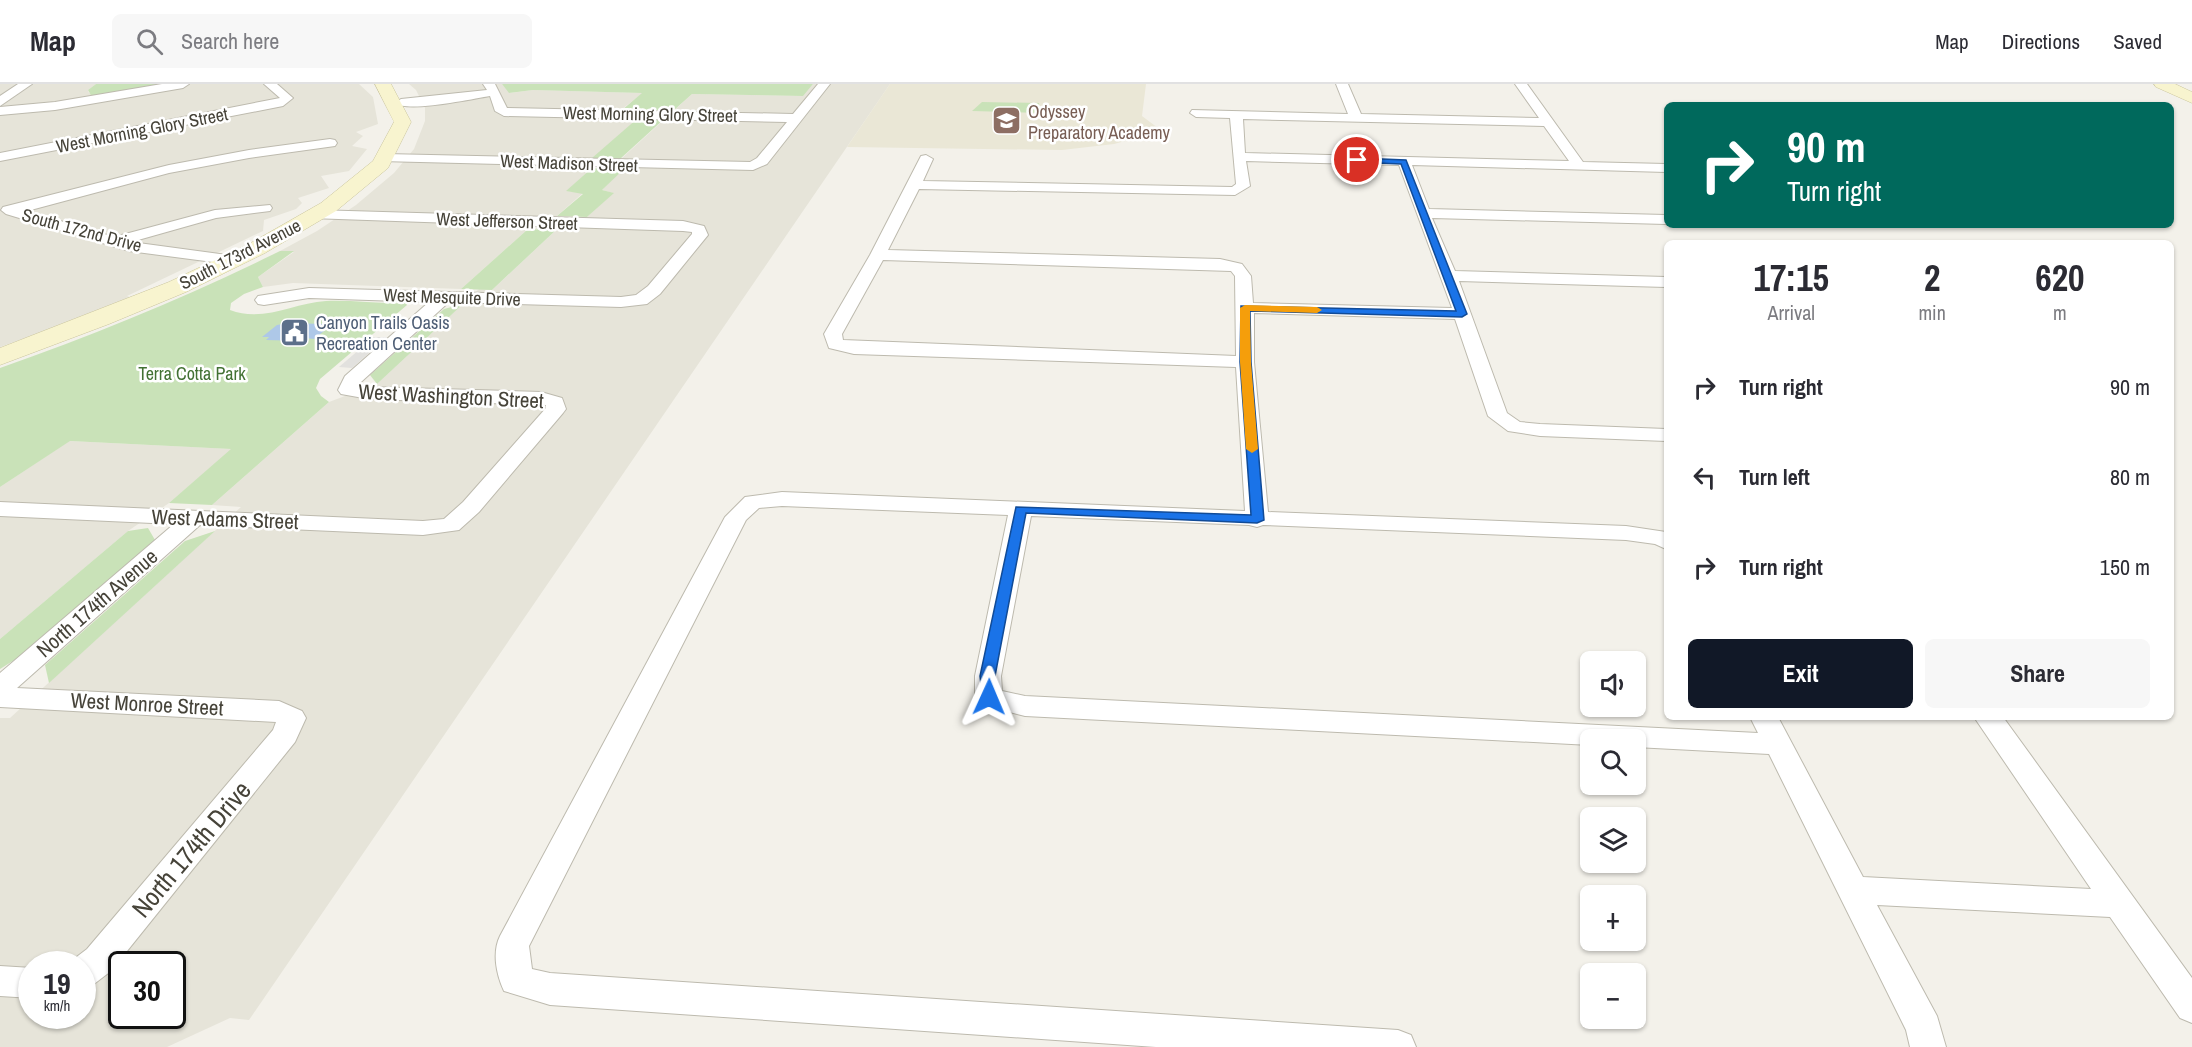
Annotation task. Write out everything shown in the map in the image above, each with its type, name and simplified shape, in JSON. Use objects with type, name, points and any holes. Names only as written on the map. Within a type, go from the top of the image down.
[{"type":"street","points":[[0,102],[26,84]]},
{"type":"street","points":[[0,111],[55,106],[183,84]]},
{"type":"street","points":[[383,84],[401,103],[415,103],[492,88]]},
{"type":"street","points":[[797,118],[824,84]]},
{"type":"street","points":[[1342,84],[1356,117]]},
{"type":"street","points":[[1521,84],[1578,166]]},
{"type":"street","points":[[2162,84],[2192,98]]},
{"type":"street","name":"West Morning Glory Street","points":[[0,158],[284,102],[287,98],[279,85]]},
{"type":"street","name":"West Morning Glory Street","points":[[492,88],[499,108],[504,112],[797,118]]},
{"type":"street","name":"South 173rd Avenue","points":[[0,357],[94,323],[236,260],[315,215],[335,202],[385,158],[396,141],[404,118],[401,103]]},
{"type":"street","points":[[1196,113],[1547,122]]},
{"type":"street","points":[[914,185],[1235,191],[1243,186],[1236,115]]},
{"type":"street","name":"West Madison Street","points":[[385,158],[753,166],[762,161],[797,118]]},
{"type":"street","points":[[5,209],[83,188],[272,149],[330,143]]},
{"type":"street","points":[[1239,158],[1664,168]]},
{"type":"street","points":[[926,159],[878,255],[833,334],[836,344],[854,348],[1245,362]]},
{"type":"street","points":[[1404,161],[1449,276],[1498,416],[1515,427],[1540,430],[1664,435]]},
{"type":"street","points":[[112,241],[215,214],[265,208]]},
{"type":"street","name":"South 172nd Drive","points":[[5,209],[129,246],[236,260]]},
{"type":"street","points":[[1423,213],[1664,219]]},
{"type":"street","name":"West Jefferson Street","points":[[315,215],[672,226],[699,229],[700,235],[654,290],[641,300]]},
{"type":"street","points":[[878,255],[1220,264],[1236,267],[1243,276],[1245,362],[1257,520]]},
{"type":"street","points":[[1449,276],[1664,282]]},
{"type":"street","name":"West Mesquite Drive","points":[[264,300],[309,293],[621,302],[641,300]]},
{"type":"street","name":"West Washington Street","points":[[446,296],[352,380],[348,390],[369,393],[541,398],[555,402],[556,408],[471,507],[451,525]]},
{"type":"street","points":[[1245,308],[1462,314]]},
{"type":"street","points":[[1398,1047],[550,989],[516,980],[512,946],[735,517],[753,502],[782,499],[1257,520],[1626,532],[1664,540]]},
{"type":"street","name":"West Adams Street","points":[[0,509],[423,528],[451,525]]},
{"type":"street","points":[[1021,509],[988,676],[989,697],[1025,706],[1771,730],[1924,1028],[1928,1047]]},
{"type":"street","name":"North 174th Avenue","points":[[0,688],[194,518]]},
{"type":"street","name":"West Monroe Street","points":[[0,697],[279,711],[292,718]]},
{"type":"street","name":"North 174th Drive","points":[[96,962],[285,735],[292,718]]},
{"type":"street","points":[[1990,720],[2192,1007]]},
{"type":"street","points":[[1853,890],[2119,904]]},
{"type":"street","points":[[0,981],[18,982]]},
{"type":"shaded area","points":[[0,84],[96,84],[88,90],[89,93],[166,84],[359,84],[373,97],[378,124],[356,132],[363,136],[352,146],[367,149],[349,171],[321,176],[329,188],[298,198],[302,203],[296,209],[264,220],[263,231],[127,296],[134,299],[0,347]]},
{"type":"shaded area","points":[[409,84],[502,84],[510,93],[533,90],[643,93],[622,109],[648,110],[593,158],[603,158],[567,191],[583,193],[542,229],[528,229],[461,289],[293,283],[263,287],[258,277],[294,252],[280,251],[317,231],[356,205],[394,173],[414,149],[425,121],[425,108],[416,90]]},
{"type":"shaded area","points":[[813,84],[890,84],[249,1020],[230,1018],[167,1047],[0,1047],[0,718],[10,718],[241,507],[212,505],[329,402],[377,384],[479,289],[492,290],[570,217],[587,217],[613,193],[602,190],[623,169],[610,169],[692,94],[802,96]]},
{"type":"shaded area","name":"Odyssey Preparatory Academy","points":[[890,84],[1146,84],[1142,116],[1162,131],[1114,144],[1062,150],[847,147]]},
{"type":"shaded area","points":[[374,337],[387,337],[352,368],[339,367]]},
{"type":"shaded area","points":[[69,441],[232,449],[169,503],[128,531],[0,639],[0,487]]},
{"type":"green space","points":[[96,84],[166,84],[92,97],[88,90]]},
{"type":"green space","points":[[502,84],[813,84],[803,96],[692,94],[673,111],[622,110],[642,93],[533,90],[509,93]]},
{"type":"green space","points":[[982,102],[1039,103],[1040,113],[972,111]]},
{"type":"green space","points":[[638,118],[664,119],[620,159],[592,158]]},
{"type":"green space","points":[[592,168],[624,169],[602,190],[614,193],[587,217],[557,216],[583,194],[566,191]]},
{"type":"green space","points":[[528,229],[556,230],[492,290],[461,289]]},
{"type":"green space","name":"Terra Cotta Park","points":[[280,251],[294,251],[258,277],[263,287],[244,294],[231,303],[230,310],[254,314],[266,313],[326,301],[406,303],[407,305],[320,379],[316,388],[329,402],[212,505],[169,503],[231,449],[70,441],[0,487],[0,368],[142,314]]},
{"type":"green space","points":[[463,304],[377,384],[370,375],[444,309]]},
{"type":"green space","points":[[148,528],[155,540],[24,654],[0,669],[0,639],[128,531]]},
{"type":"green space","points":[[215,531],[49,683],[45,665],[185,541]]},
{"type":"water","points":[[324,324],[321,327],[329,327],[314,339],[306,338],[303,341],[266,340],[269,337],[262,337],[277,325]]},
{"type":"slow traffic","points":[[1252,449],[1245,362],[1245,308],[1317,310]]},
{"type":"place","name":"Odyssey Preparatory Academy","points":[[1007,121]]},
{"type":"place","name":"Canyon Trails Oasis Recreation Center","points":[[295,332]]},
{"type":"route","points":[[989,697],[988,676],[1021,509],[1257,520],[1245,362],[1245,308],[1462,314],[1404,161],[1357,160]]}]
